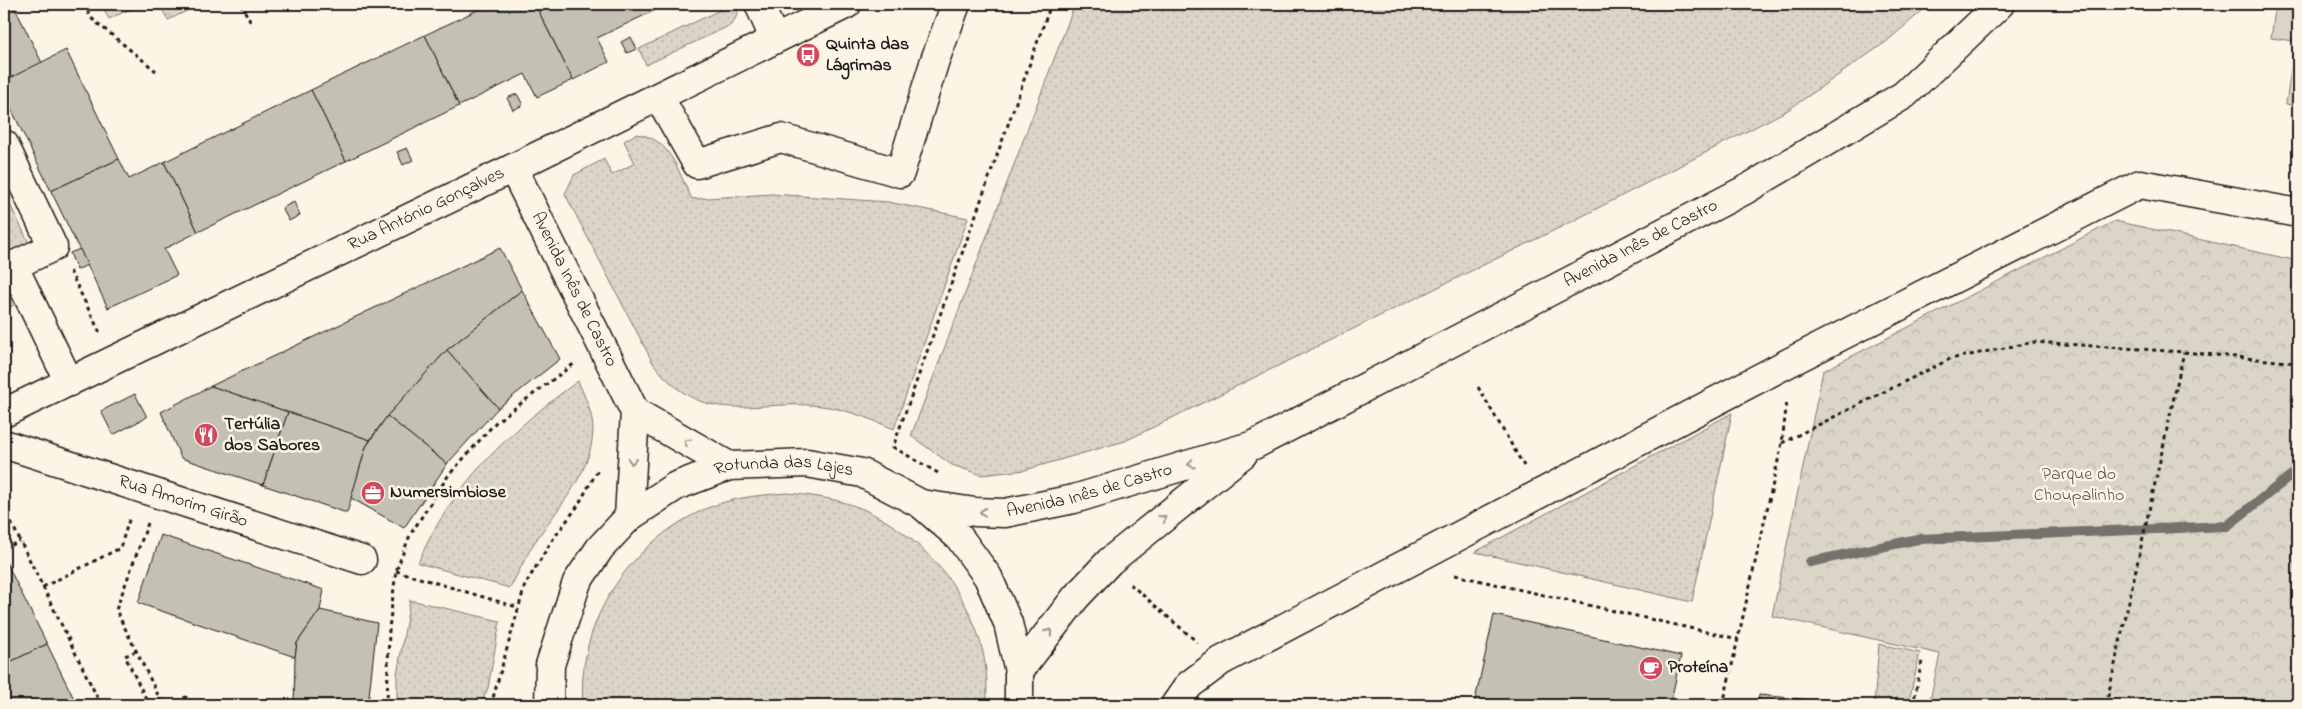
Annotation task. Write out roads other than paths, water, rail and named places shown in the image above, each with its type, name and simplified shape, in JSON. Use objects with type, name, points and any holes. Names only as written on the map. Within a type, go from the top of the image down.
[{"type":"street","points":[[759,4],[774,38]]},
{"type":"street","name":"Rua António Gonçalves","points":[[4,413],[659,98],[774,38],[847,4]]},
{"type":"street","points":[[659,98],[697,164],[780,138],[900,173],[935,60],[956,4]]},
{"type":"street","name":"Avenida Inês de Castro","points":[[922,504],[974,512],[1014,512],[1074,499],[1254,445],[1745,190],[1904,95],[2000,4]]},
{"type":"street","points":[[4,144],[52,247],[8,267],[69,382]]},
{"type":"street","name":"Avenida Inês de Castro","points":[[513,168],[635,412],[629,517]]},
{"type":"street","points":[[1175,705],[1189,685],[1221,661],[1792,361],[2140,184],[2298,213]]},
{"type":"street","points":[[635,412],[729,466]]},
{"type":"street","name":"Rua Amorim Girão","points":[[4,444],[362,560]]},
{"type":"street","name":"Avenida Inês de Castro","points":[[1019,671],[1076,598],[1110,561],[1254,445]]},
{"type":"street","name":"Rotunda das Lajes","points":[[549,705],[550,665],[577,582],[600,548],[629,517],[676,486],[729,466],[807,463],[862,473],[922,504],[959,537],[988,577],[1008,623],[1019,671],[1019,705]]},
{"type":"waterway","points":[[1810,562],[1918,539],[2227,526],[2298,470]]},
{"type":"place","name":"Quinta das Lágrimas","points":[[808,55]]},
{"type":"place","name":"Tertúlia dos Sabores","points":[[206,435]]},
{"type":"place","name":"Numersimbiose","points":[[373,493]]},
{"type":"place","name":"Proteína","points":[[1651,668]]},
{"type":"park label","name":"Parque do Choupalinho","points":[[2079,485]]}]
